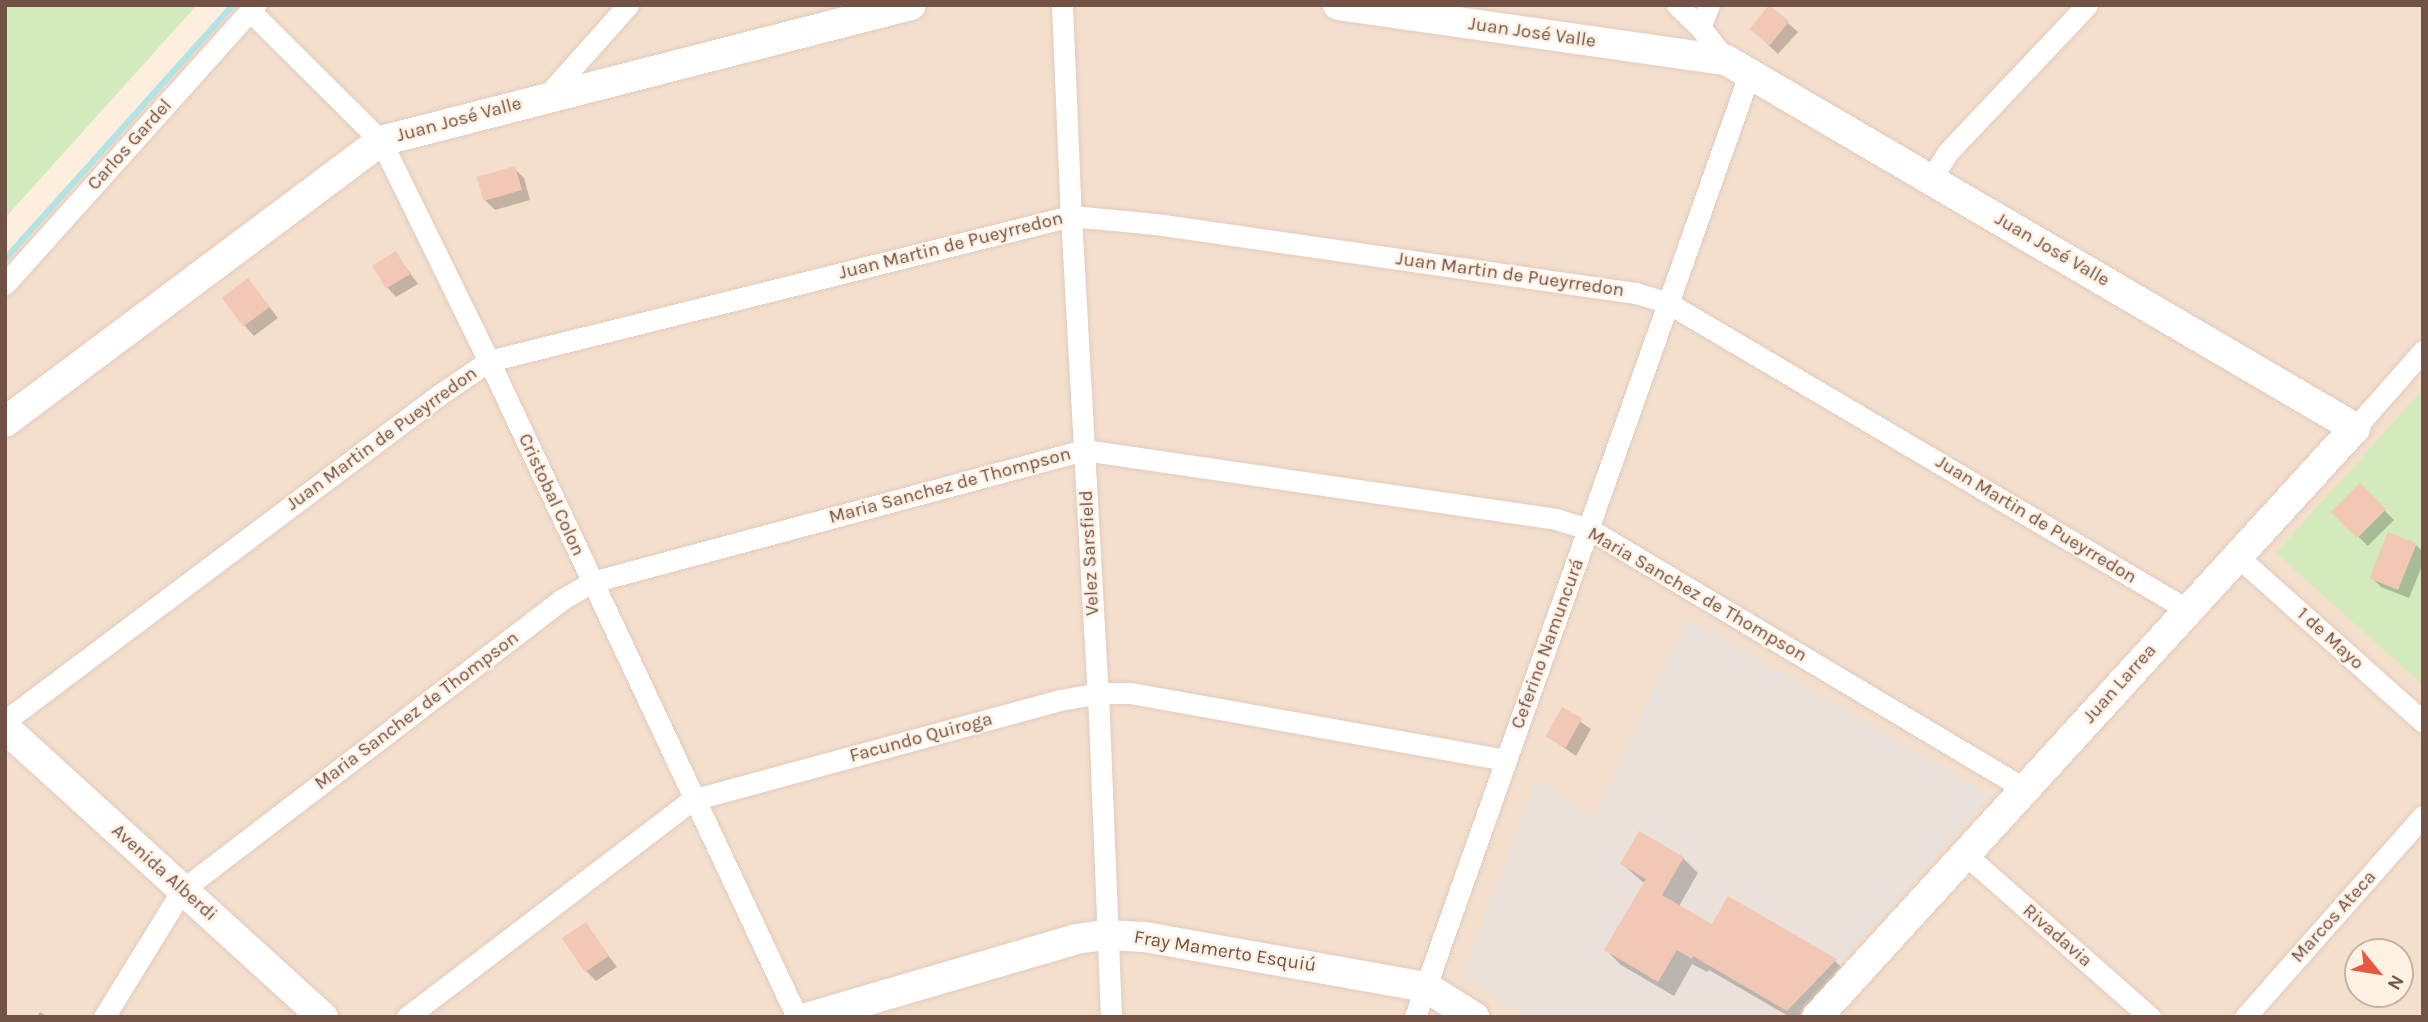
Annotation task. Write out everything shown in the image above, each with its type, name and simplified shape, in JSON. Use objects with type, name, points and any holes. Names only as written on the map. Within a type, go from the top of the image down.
[{"type":"street","points":[[547,96],[628,5]]},
{"type":"street","name":"Juan José Valle","points":[[5,422],[381,141],[547,96],[911,5]]},
{"type":"street","name":"Velez Sarsfield","points":[[1062,5],[1070,216],[1098,693],[1111,1017]]},
{"type":"street","name":"Juan José Valle","points":[[1338,5],[1738,66],[2355,428]]},
{"type":"street","points":[[1677,5],[1738,66]]},
{"type":"street","points":[[1700,27],[1709,5]]},
{"type":"street","points":[[1931,179],[1948,152],[2087,5]]},
{"type":"street","name":"Cristobal Colon","points":[[252,8],[381,141],[489,361],[692,800],[797,1017]]},
{"type":"street","name":"Carlos Gardel","points":[[5,284],[252,8]]},
{"type":"street","name":"Ceferino Namuncurá","points":[[1415,1017],[1668,303],[1738,66]]},
{"type":"street","name":"Juan Martin de Pueyrredon","points":[[5,721],[428,403],[489,361],[1070,216],[1156,224],[1622,291],[1668,303],[2188,610]]},
{"type":"street","name":"Juan Larrea","points":[[1817,1017],[2423,351]]},
{"type":"street","name":"Maria Sanchez de Thompson","points":[[104,1017],[182,890],[561,600],[592,582],[1084,450],[1556,519],[1589,529],[2025,789]]},
{"type":"street","name":"1 de Mayo","points":[[2237,556],[2423,722]]},
{"type":"street","name":"Facundo Quiroga","points":[[407,1017],[692,800],[1060,700],[1098,693],[1130,693],[1506,760]]},
{"type":"street","name":"Avenida Alberdi","points":[[5,728],[323,1017]]},
{"type":"street","name":"Marcos Ateca","points":[[2245,1017],[2423,816]]},
{"type":"street","name":"Rivadavia","points":[[1965,855],[2150,1017]]},
{"type":"street","name":"Fray Mamerto Esquiú","points":[[810,1017],[1076,939],[1106,935],[1145,937],[1426,987],[1474,1017]]},
{"type":"shaded area","points":[[233,5],[2423,5],[2423,1017],[5,1017],[5,259]]},
{"type":"shaded area","points":[[1688,618],[1990,795],[1791,1017],[1527,1017],[1462,977],[1537,779],[1594,818]]},
{"type":"green space","points":[[5,5],[197,5],[5,218]]},
{"type":"green space","points":[[2423,389],[2423,685],[2276,553]]},
{"type":"building","points":[[1769,5],[1789,21],[1770,45],[1749,29]]},
{"type":"building","points":[[515,166],[522,190],[483,201],[477,177]]},
{"type":"building","points":[[396,251],[410,274],[386,289],[372,265]]},
{"type":"building","points":[[248,278],[270,307],[243,327],[222,298]]},
{"type":"building","points":[[2360,483],[2386,509],[2357,538],[2331,512]]},
{"type":"building","points":[[2388,532],[2417,544],[2398,590],[2369,578]]},
{"type":"building","points":[[1562,707],[1582,718],[1566,748],[1546,737]]},
{"type":"building","points":[[1639,831],[1684,857],[1662,895],[1712,924],[1728,896],[1837,959],[1787,1011],[1693,956],[1692,959],[1677,950],[1658,982],[1604,950],[1646,879],[1620,864]]},
{"type":"building","points":[[586,922],[609,956],[585,972],[562,938]]},
{"type":"waterway","points":[[5,259],[233,5]]}]
